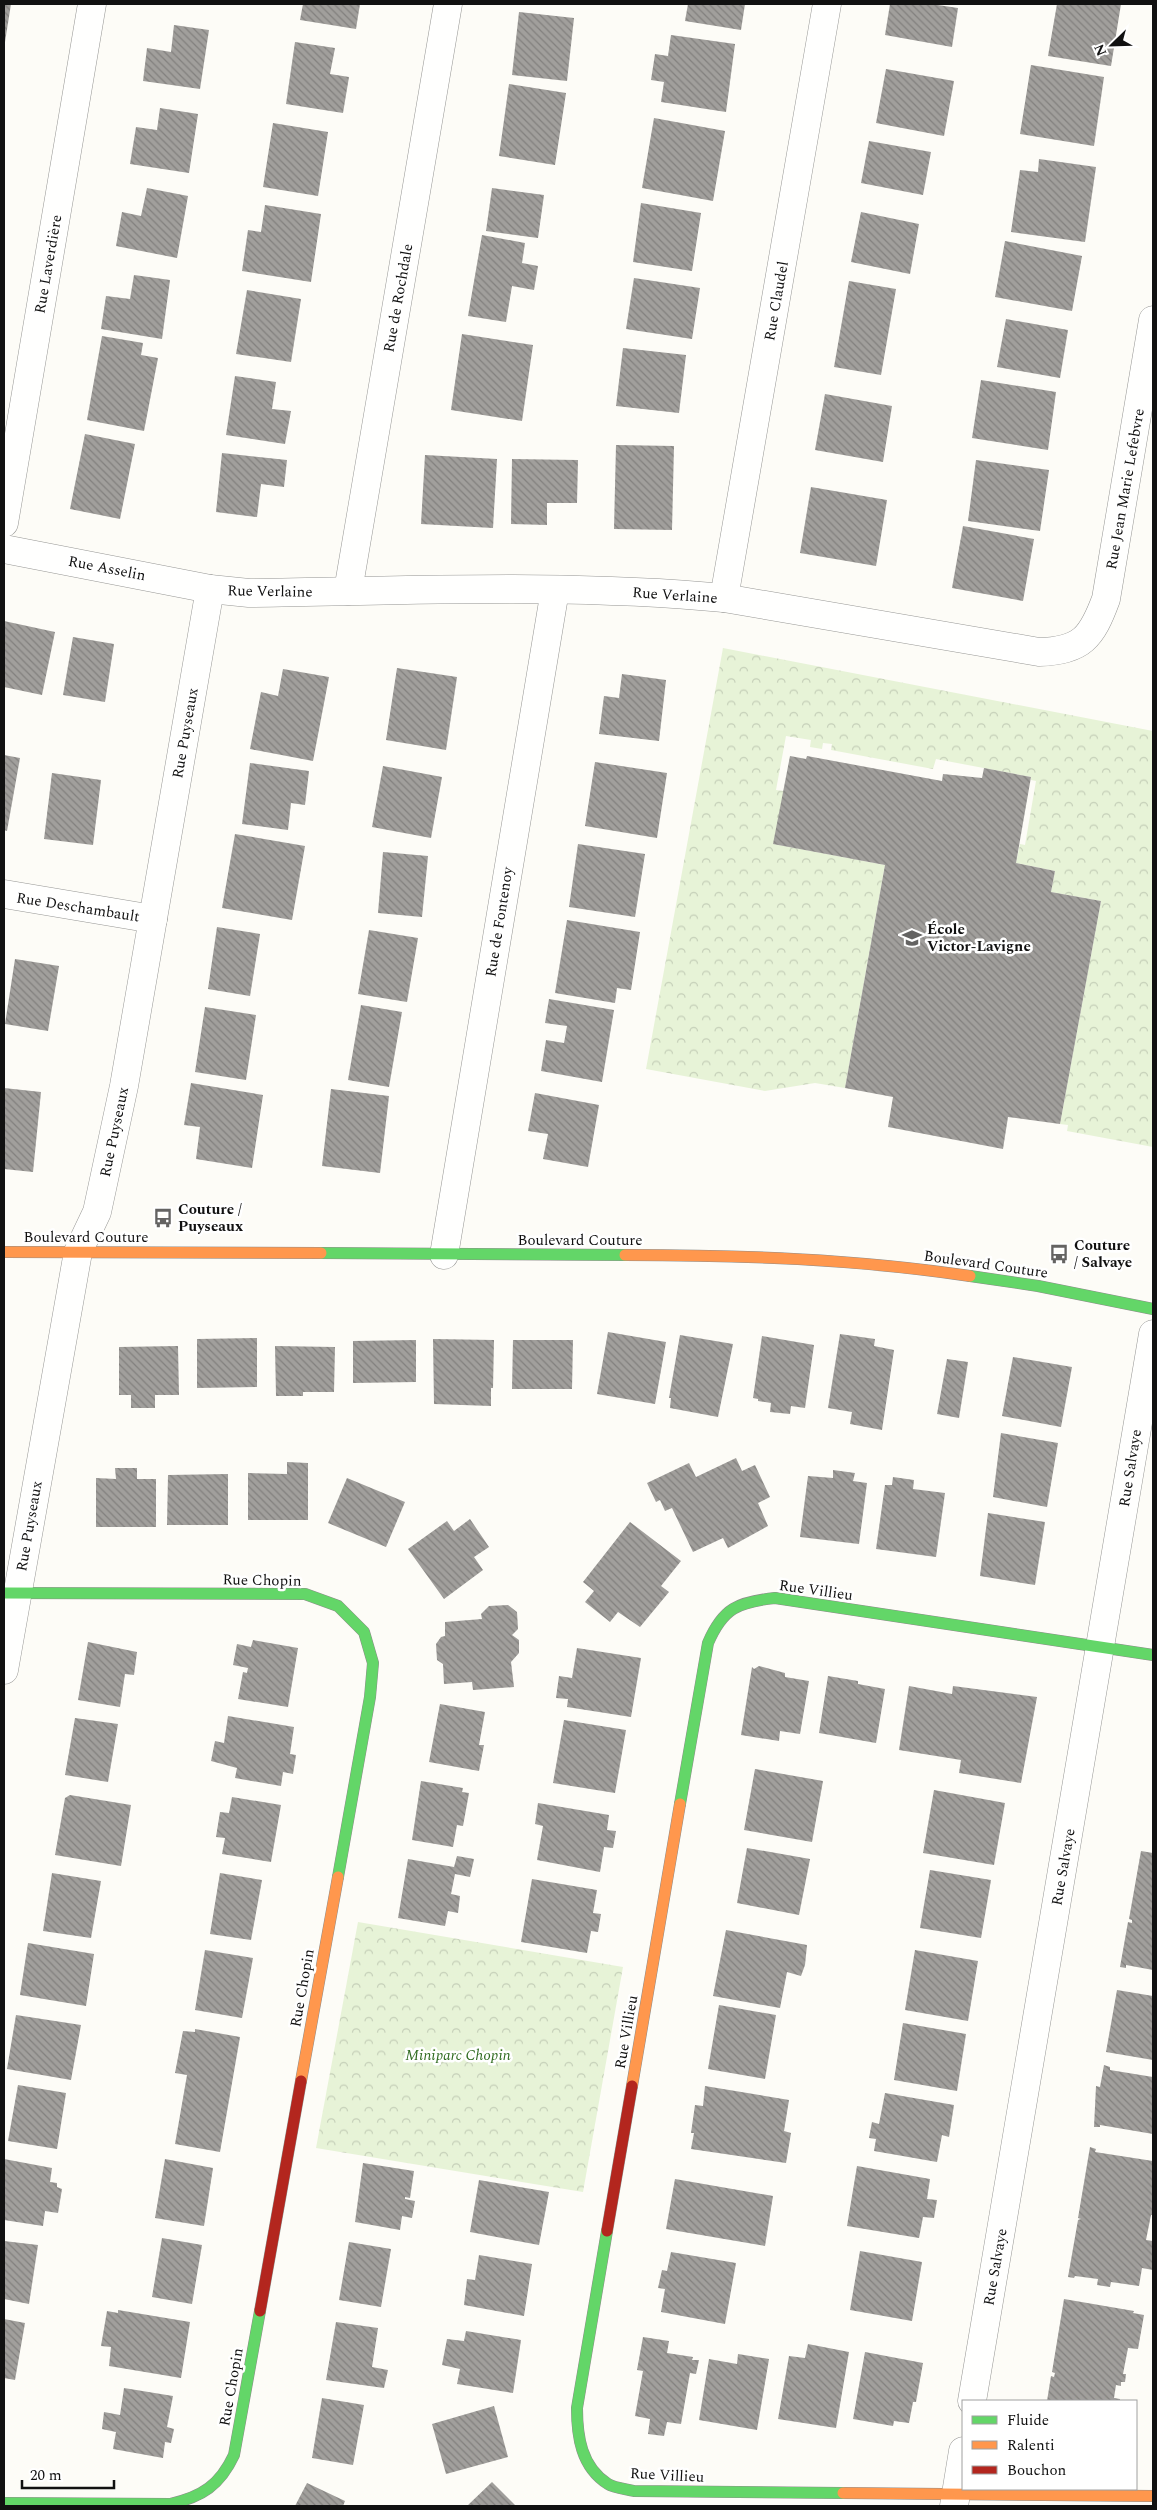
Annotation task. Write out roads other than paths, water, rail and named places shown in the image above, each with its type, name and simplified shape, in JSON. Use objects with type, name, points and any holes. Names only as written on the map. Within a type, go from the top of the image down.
[{"type":"street","name":"Rue Laverdière","points":[[4,524],[92,4]]},
{"type":"street","name":"Rue de Rochdale","points":[[348,591],[448,4]]},
{"type":"street","name":"Rue Claudel","points":[[724,598],[827,4]]},
{"type":"street","name":"Rue Jean Marie Lefebvre","points":[[1106,598],[1153,320]]},
{"type":"street","name":"Rue Asselin","points":[[4,549],[210,589]]},
{"type":"street","name":"Rue Verlaine","points":[[210,589],[249,593],[555,590],[671,593],[724,598],[1039,652],[1062,652],[1083,641],[1098,622],[1106,598]]},
{"type":"street","name":"Rue Puyseaux","points":[[4,1670],[10,1593],[78,1252],[96,1212],[124,1086],[210,589]]},
{"type":"street","name":"Rue de Fontenoy","points":[[444,1255],[555,590]]},
{"type":"street","name":"Rue Deschambault","points":[[4,894],[153,919]]},
{"type":"street","name":"Boulevard Couture","points":[[4,1252],[654,1255],[785,1259],[896,1267],[1038,1286],[1153,1309]]},
{"type":"street","name":"Rue Salvaye","points":[[972,2400],[1153,1334]]},
{"type":"street","name":"Rue Chopin","points":[[4,2503],[170,2504],[194,2500],[212,2488],[227,2473],[234,2455],[368,1706],[373,1663],[364,1632],[338,1606],[305,1594],[10,1593]]},
{"type":"street","name":"Rue Villieu","points":[[1153,1655],[775,1598],[753,1601],[733,1607],[716,1622],[708,1643],[577,2408],[577,2437],[587,2463],[608,2484],[634,2491],[955,2500],[1153,2496]]},
{"type":"street","points":[[955,2500],[962,2457]]},
{"type":"place","name":"École Victor-Lavigne","points":[[912,938]]},
{"type":"place","name":"Couture / Puyseaux","points":[[163,1218]]},
{"type":"place","name":"Couture / Salvaye","points":[[1059,1254]]},
{"type":"park label","name":"Miniparc Chopin","points":[[458,2055]]}]
